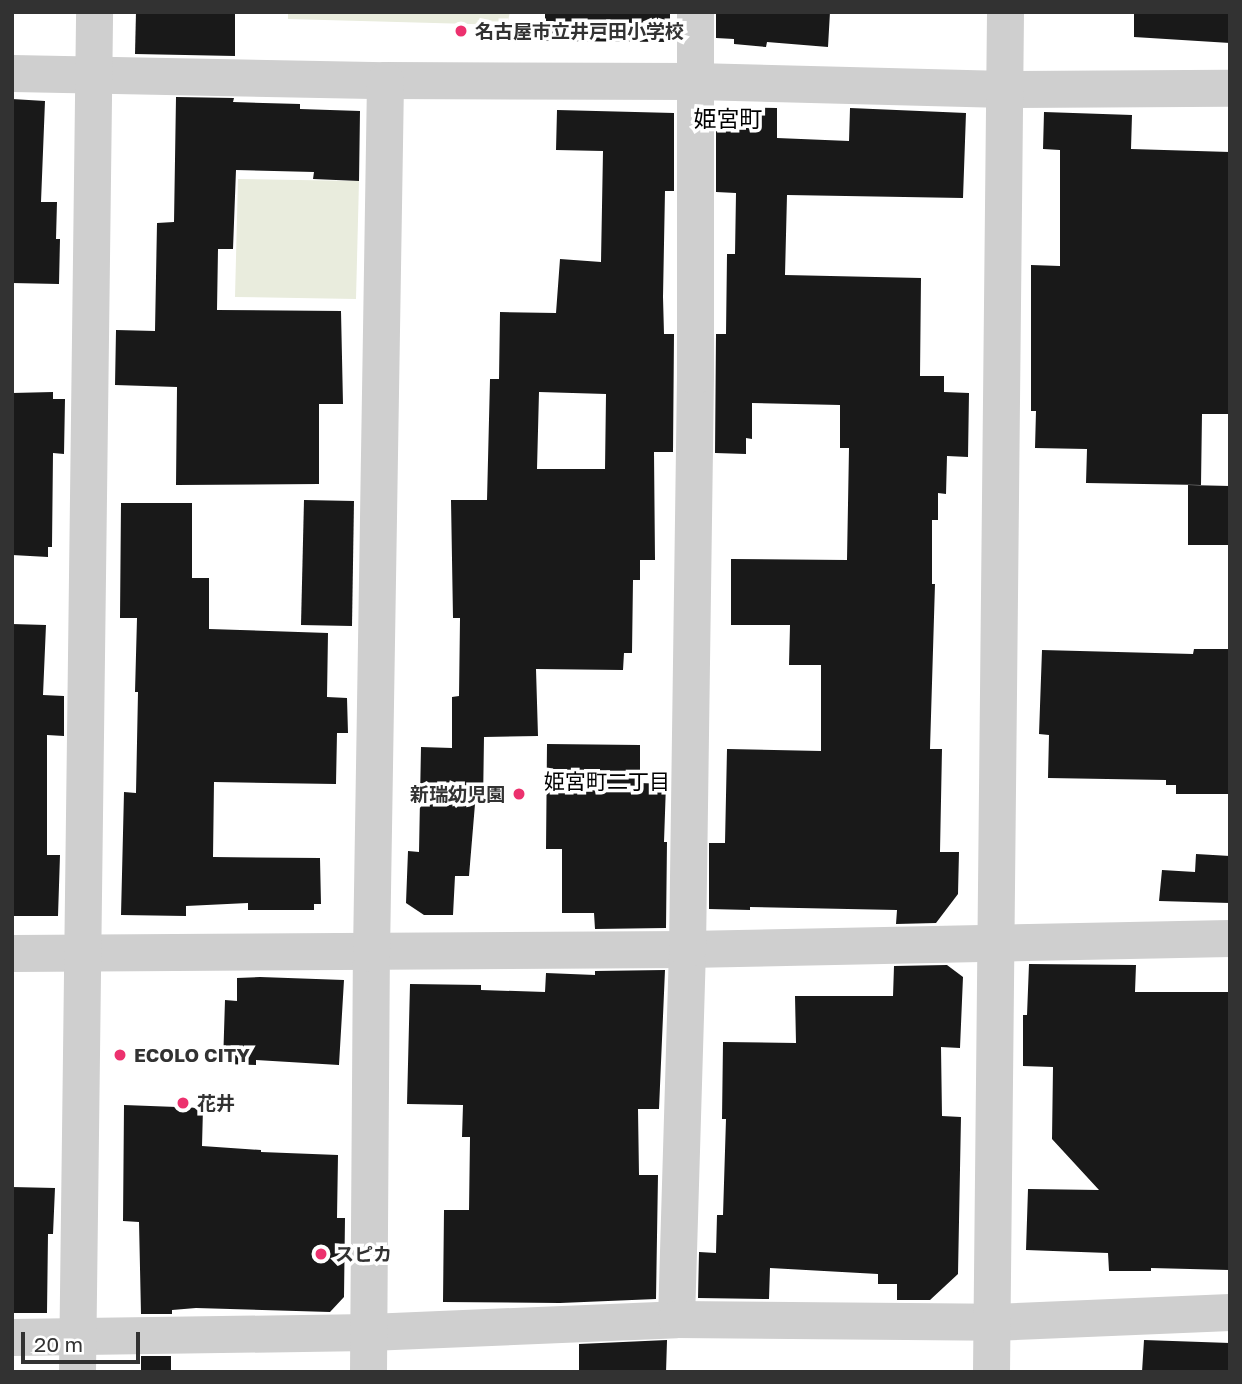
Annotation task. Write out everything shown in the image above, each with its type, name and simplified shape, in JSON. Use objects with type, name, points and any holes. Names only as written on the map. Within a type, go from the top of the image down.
[{"type":"street","points":[[77,1354],[85,954],[94,12]]},
{"type":"street","points":[[676,1319],[687,949],[695,375],[695,12]]},
{"type":"street","points":[[991,1372],[1005,12]]},
{"type":"street","points":[[12,73],[385,80],[695,81],[1005,89],[1230,88]]},
{"type":"street","points":[[368,1372],[371,953],[385,80]]},
{"type":"street","points":[[12,953],[371,953],[1230,938]]},
{"type":"street","points":[[12,1337],[77,1354],[369,1332],[676,1319],[992,1322],[1230,1312]]},
{"type":"shaded area","points":[[288,12],[510,12],[507,25],[288,19]]},
{"type":"shaded area","points":[[238,179],[359,181],[356,299],[235,297]]},
{"type":"building","points":[[136,12],[235,12],[235,56],[135,54]]},
{"type":"building","points":[[545,12],[670,12],[670,42],[545,41]]},
{"type":"building","points":[[716,12],[830,12],[828,47],[767,42],[766,47],[734,44],[734,39],[716,38]]},
{"type":"building","points":[[1134,12],[1230,12],[1230,43],[1134,37]]},
{"type":"building","points":[[176,97],[234,98],[233,102],[300,104],[300,109],[360,111],[359,181],[313,179],[314,172],[236,170],[233,249],[218,249],[217,310],[341,311],[343,404],[319,404],[319,484],[176,485],[177,387],[115,385],[116,330],[155,331],[157,223],[174,222]]},
{"type":"building","points":[[12,99],[45,101],[41,202],[57,202],[59,284],[12,283]]},
{"type":"building","points":[[721,107],[777,108],[777,138],[849,141],[850,108],[966,113],[963,198],[787,195],[785,275],[921,278],[920,376],[944,376],[944,392],[969,393],[968,457],[947,456],[946,494],[938,493],[938,520],[932,520],[932,584],[935,584],[930,749],[942,749],[940,852],[959,852],[958,894],[936,923],[896,924],[897,910],[750,907],[750,910],[709,909],[709,843],[725,843],[727,749],[821,751],[821,665],[789,665],[790,625],[731,625],[731,559],[847,560],[849,448],[840,448],[840,405],[752,403],[752,439],[746,438],[746,454],[715,453],[716,334],[726,334],[727,254],[735,254],[736,193],[716,192],[716,114],[720,114]]},
{"type":"building","points":[[557,110],[674,113],[674,191],[665,191],[663,297],[664,334],[674,334],[673,452],[654,452],[655,560],[640,560],[640,580],[633,580],[632,653],[624,653],[623,670],[536,669],[538,736],[484,737],[483,805],[475,804],[469,876],[455,876],[453,915],[424,915],[406,903],[408,851],[419,852],[421,747],[452,748],[452,697],[459,696],[460,618],[453,618],[451,500],[487,500],[490,379],[499,379],[500,312],[556,313],[560,259],[601,262],[603,151],[556,150]],"holes":[[[539,392],[606,394],[605,469],[537,469]]]},
{"type":"building","points":[[1044,112],[1132,115],[1131,149],[1230,152],[1230,414],[1202,414],[1201,485],[1086,483],[1087,449],[1035,448],[1036,411],[1031,411],[1031,265],[1060,266],[1060,150],[1043,149]]},
{"type":"building","points":[[53,392],[53,399],[65,399],[64,454],[53,453],[52,547],[48,547],[48,557],[12,555],[12,393]]},
{"type":"building","points":[[1188,485],[1230,486],[1230,545],[1188,545]]},
{"type":"building","points":[[304,500],[354,501],[352,626],[301,625]]},
{"type":"building","points":[[121,503],[192,503],[192,578],[209,578],[209,629],[328,633],[327,697],[347,698],[348,733],[337,733],[336,784],[214,782],[213,857],[320,858],[321,904],[314,904],[314,910],[248,910],[248,903],[186,906],[186,916],[121,915],[124,792],[136,793],[138,692],[135,692],[137,618],[120,618]]},
{"type":"building","points":[[12,624],[46,625],[43,695],[64,696],[64,736],[47,735],[47,855],[60,855],[58,916],[12,916]]},
{"type":"building","points":[[1194,649],[1230,649],[1230,794],[1176,794],[1176,785],[1166,785],[1166,780],[1048,778],[1049,735],[1039,734],[1042,650],[1193,654]]},
{"type":"building","points":[[547,744],[640,745],[640,783],[666,784],[666,928],[595,929],[594,913],[562,913],[562,849],[546,849]]},
{"type":"building","points":[[1196,854],[1230,856],[1230,903],[1159,901],[1162,870],[1195,872]]},
{"type":"building","points":[[1029,964],[1136,965],[1135,992],[1230,992],[1229,1270],[1151,1268],[1151,1271],[1109,1271],[1108,1253],[1026,1250],[1028,1189],[1099,1190],[1052,1139],[1053,1067],[1023,1066],[1023,1015],[1027,1015]]},
{"type":"building","points":[[947,965],[963,977],[960,1048],[941,1047],[942,1116],[961,1117],[958,1274],[930,1300],[897,1300],[897,1284],[878,1284],[878,1274],[770,1268],[769,1299],[698,1298],[699,1252],[716,1253],[717,1215],[723,1215],[726,1119],[722,1119],[723,1042],[796,1043],[795,996],[893,996],[894,966]]},
{"type":"building","points":[[665,970],[659,1109],[638,1109],[639,1175],[658,1175],[656,1299],[560,1303],[443,1302],[444,1210],[469,1210],[470,1137],[462,1137],[463,1105],[407,1104],[410,984],[481,985],[481,990],[545,992],[546,973],[595,975],[595,971]]},
{"type":"building","points":[[237,978],[344,980],[339,1065],[256,1060],[256,1065],[223,1064],[225,1000],[237,1001]]},
{"type":"building","points":[[124,1105],[203,1108],[202,1146],[338,1155],[337,1218],[345,1218],[344,1297],[330,1312],[196,1308],[172,1310],[172,1314],[141,1314],[139,1222],[123,1221]]},
{"type":"building","points":[[12,1187],[55,1188],[53,1234],[48,1234],[47,1313],[12,1313]]},
{"type":"building","points":[[667,1340],[666,1372],[579,1372],[579,1344]]},
{"type":"building","points":[[1144,1340],[1230,1343],[1230,1372],[1142,1372]]},
{"type":"building","points":[[141,1356],[171,1356],[171,1372],[141,1372]]},
{"type":"place","name":"名古屋市立井戸田小学校","points":[[461,31]]},
{"type":"place","name":"新瑞幼児園","points":[[519,794]]},
{"type":"place","name":"ECOLO CITY","points":[[120,1055]]},
{"type":"place","name":"花井","points":[[183,1103]]},
{"type":"place","name":"スピカ","points":[[321,1254]]},
{"type":"district","name":"姫宮町","points":[[728,118]]},
{"type":"district","name":"姫宮町二丁目","points":[[607,781]]}]
